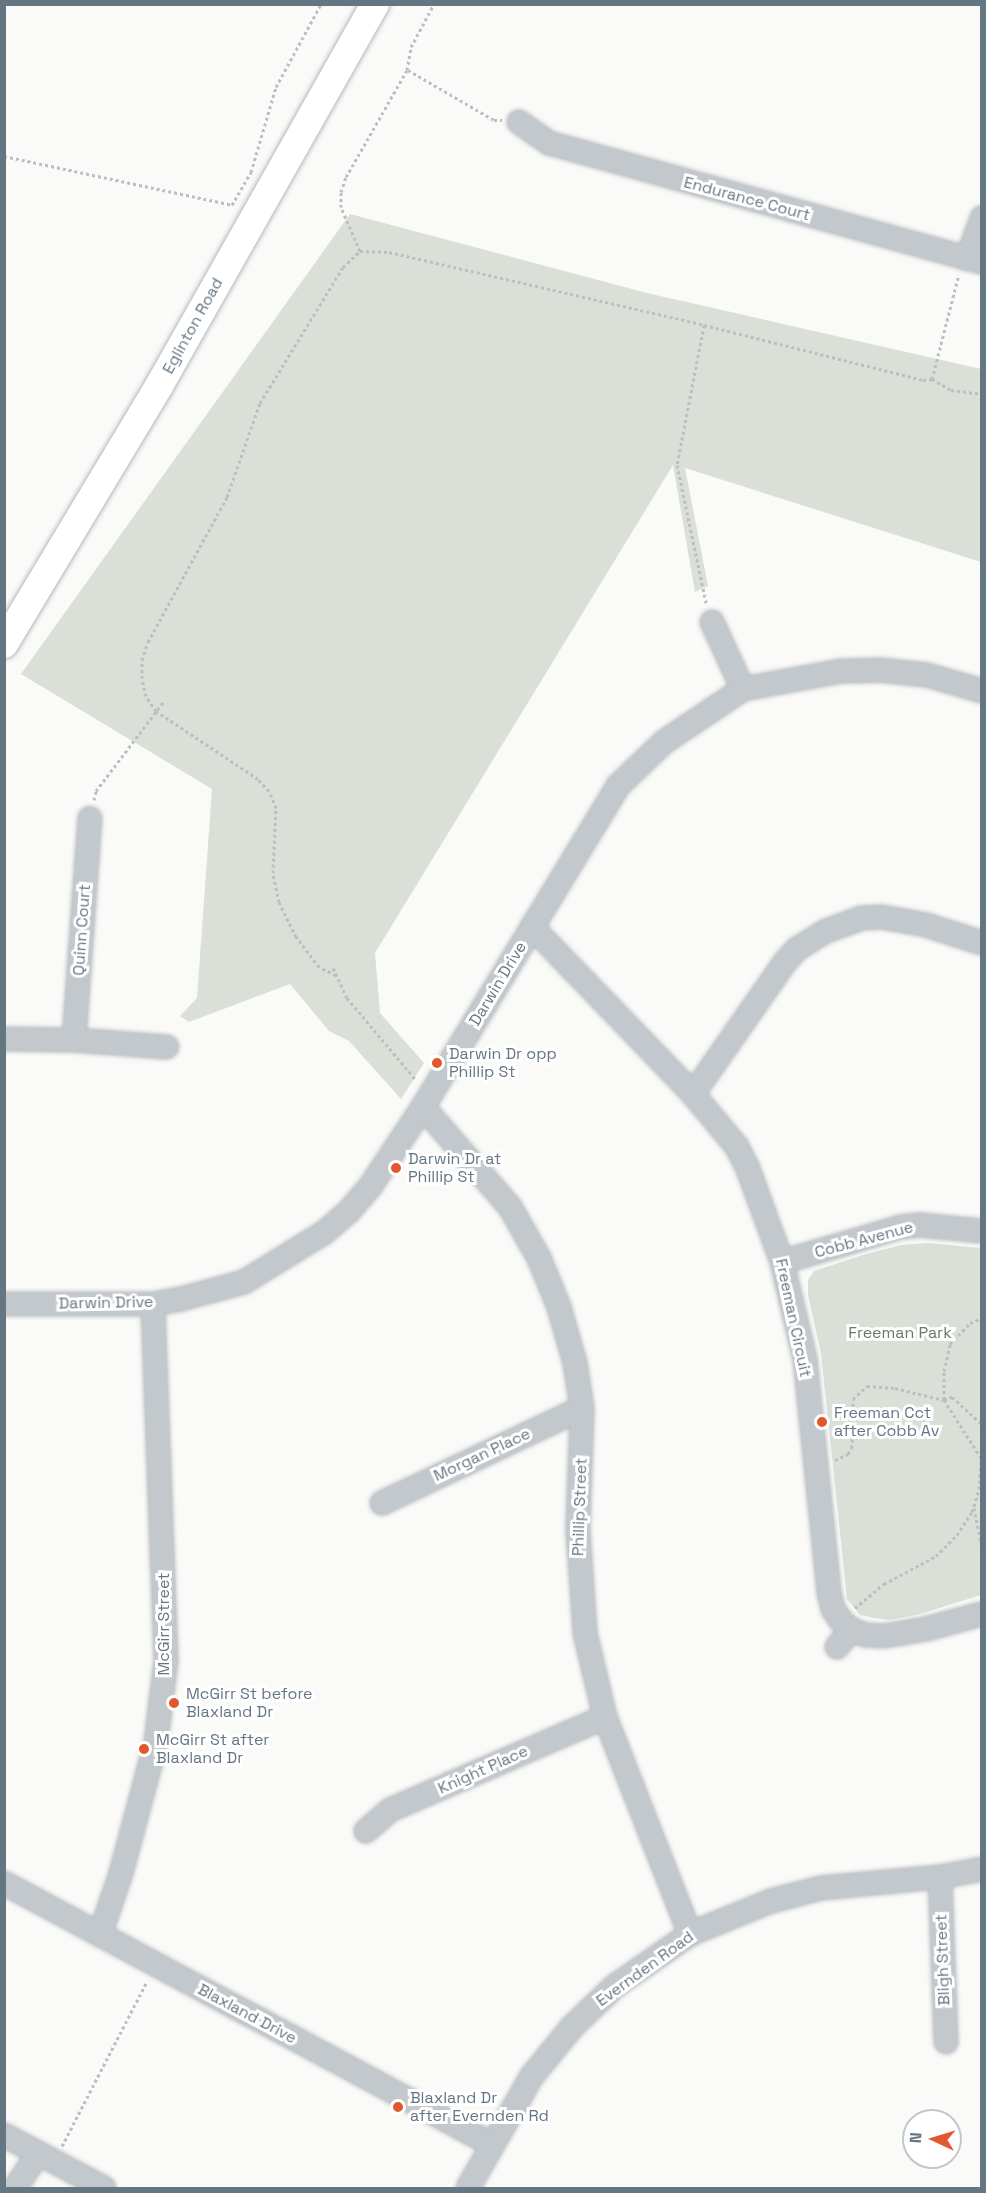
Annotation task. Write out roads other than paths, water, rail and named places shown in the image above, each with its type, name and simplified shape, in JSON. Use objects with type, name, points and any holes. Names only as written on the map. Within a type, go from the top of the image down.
[{"type":"main road","name":"Eglinton Road","points":[[4,644],[153,397],[375,4]]},
{"type":"street","name":"Endurance Court","points":[[519,122],[549,143],[974,260]]},
{"type":"street","points":[[974,260],[981,218]]},
{"type":"street","points":[[712,622],[743,689]]},
{"type":"street","name":"Darwin Drive","points":[[4,1304],[153,1304],[215,1292],[244,1282],[325,1232],[349,1211],[370,1187],[427,1100],[618,786],[664,742],[743,689],[841,671],[880,670],[927,675],[981,691]]},
{"type":"street","name":"Quinn Court","points":[[74,1040],[90,819]]},
{"type":"street","points":[[693,1094],[785,962],[797,949],[826,931],[852,921],[882,916],[926,925],[981,943]]},
{"type":"street","name":"Freeman Circuit","points":[[532,927],[693,1094],[737,1147],[748,1169],[782,1262],[805,1359],[829,1593],[843,1633],[884,1636],[926,1629],[981,1614]]},
{"type":"street","points":[[4,1039],[74,1040],[166,1047]]},
{"type":"street","name":"Phillip Street","points":[[427,1100],[510,1207],[539,1258],[559,1307],[575,1363],[582,1408],[578,1530],[579,1575],[585,1633],[605,1717],[690,1934]]},
{"type":"street","name":"Cobb Avenue","points":[[782,1262],[902,1227],[920,1225],[981,1231]]},
{"type":"street","name":"McGirr Street","points":[[100,1935],[121,1873],[153,1754],[166,1660],[153,1304]]},
{"type":"street","name":"Morgan Place","points":[[382,1503],[582,1408]]},
{"type":"street","name":"Knight Place","points":[[366,1831],[390,1810],[605,1717]]},
{"type":"street","name":"Evernden Road","points":[[468,2188],[491,2144],[532,2076],[572,2027],[615,1986],[690,1934],[771,1901],[812,1890],[940,1877],[981,1869]]},
{"type":"street","name":"Bligh Street","points":[[940,1877],[946,2042]]},
{"type":"street","name":"Blaxland Drive","points":[[4,1883],[491,2144]]},
{"type":"street","points":[[4,2135],[104,2188]]},
{"type":"street","points":[[15,2188],[47,2157]]},
{"type":"place","name":"Darwin Dr opp Phillip St","points":[[437,1063]]},
{"type":"place","name":"Darwin Dr at Phillip St","points":[[396,1168]]},
{"type":"place","name":"Freeman Cct after Cobb Av","points":[[822,1422]]},
{"type":"place","name":"McGirr St before Blaxland Dr","points":[[174,1703]]},
{"type":"place","name":"McGirr St after Blaxland Dr","points":[[144,1749]]},
{"type":"place","name":"Blaxland Dr after Evernden Rd","points":[[398,2107]]},
{"type":"park label","name":"Freeman Park","points":[[900,1333]]}]
